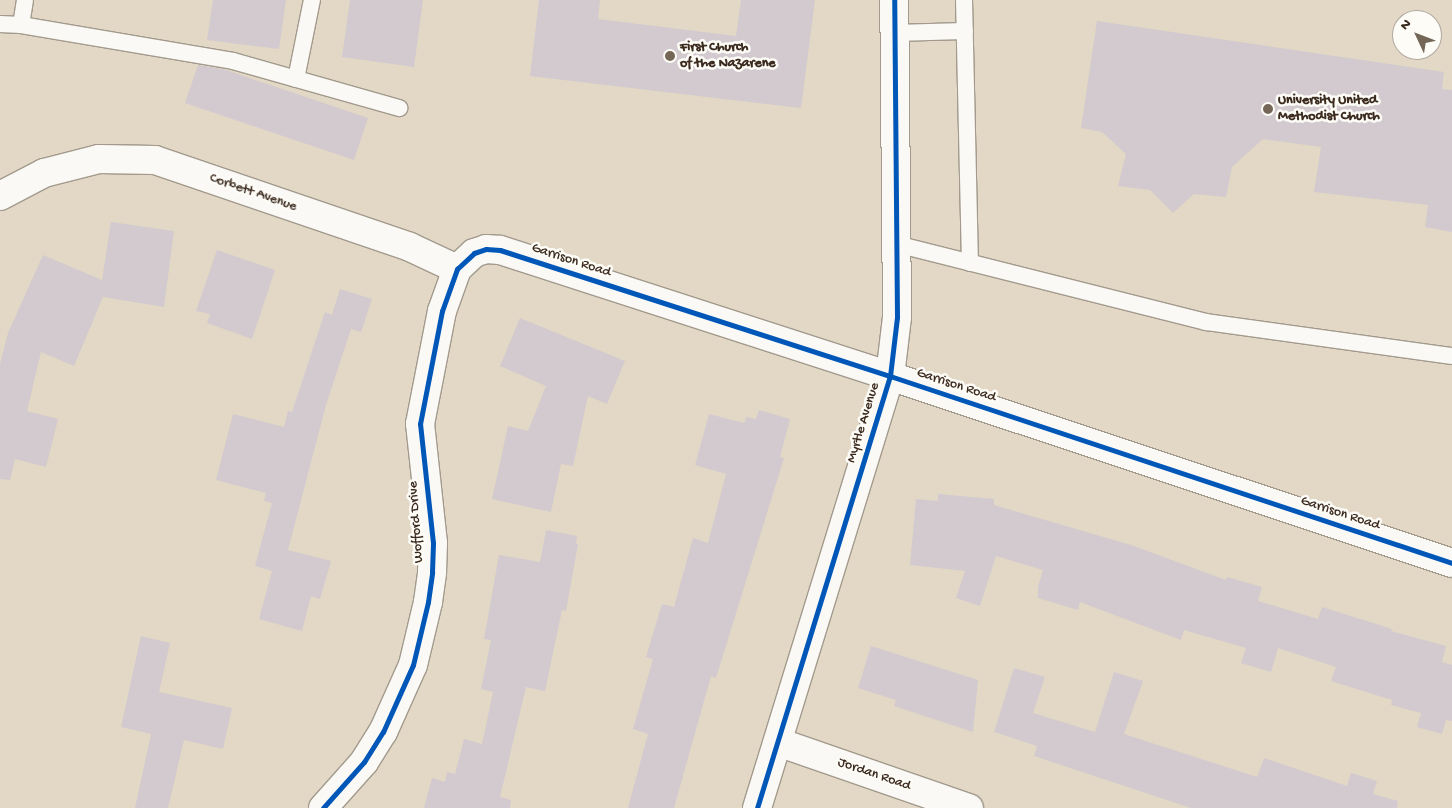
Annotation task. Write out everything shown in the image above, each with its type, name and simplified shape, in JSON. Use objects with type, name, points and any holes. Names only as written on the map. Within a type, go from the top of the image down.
[{"type":"street","name":"Myrtle Avenue","points":[[757,808],[890,376],[897,317],[894,0]]},
{"type":"street","name":"Corbett Avenue","points":[[0,196],[44,173],[99,159],[156,160],[410,247],[456,269]]},
{"type":"street","name":"Garrison Road","points":[[456,269],[474,253],[486,249],[500,250],[890,376],[1452,564]]},
{"type":"street","name":"Wofford Drive","points":[[323,808],[364,762],[383,732],[409,673],[422,633],[432,572],[433,543],[420,424],[438,327],[456,269]]},
{"type":"street","name":"Jordan Road","points":[[778,742],[969,808]]},
{"type":"lane","points":[[21,25],[25,0]]},
{"type":"lane","points":[[296,79],[312,0]]},
{"type":"lane","points":[[964,0],[970,263]]},
{"type":"lane","points":[[0,24],[21,25],[233,61],[399,108]]},
{"type":"lane","points":[[894,33],[965,31]]},
{"type":"lane","points":[[896,244],[1206,322],[1452,356]]},
{"type":"building","points":[[213,0],[286,0],[279,49],[207,40]]},
{"type":"building","points":[[350,0],[423,0],[414,67],[342,57]]},
{"type":"building","name":"First Church of the Nazarene","points":[[539,0],[600,0],[598,19],[736,36],[741,0],[815,0],[801,108],[530,76]]},
{"type":"building","name":"University United Methodist Church","points":[[1097,21],[1444,72],[1442,89],[1452,90],[1452,232],[1425,227],[1428,205],[1314,192],[1321,147],[1263,139],[1232,167],[1226,197],[1194,194],[1173,213],[1150,190],[1118,186],[1126,154],[1102,132],[1081,128]]},
{"type":"building","points":[[198,65],[223,69],[368,118],[354,160],[185,103]]},
{"type":"building","points":[[111,222],[174,231],[164,307],[103,297],[74,366],[41,352],[27,411],[58,419],[46,467],[15,459],[10,480],[0,479],[0,364],[8,333],[43,255],[102,280]]},
{"type":"building","points":[[217,250],[275,270],[252,339],[207,323],[210,314],[196,311]]},
{"type":"building","points":[[340,289],[372,299],[361,332],[351,329],[326,405],[288,550],[331,561],[320,599],[311,596],[302,631],[259,619],[272,571],[255,566],[272,503],[264,501],[266,493],[216,480],[233,414],[284,427],[288,411],[292,412],[325,312],[332,315]]},
{"type":"building","points":[[520,318],[625,361],[607,404],[588,396],[573,466],[561,464],[551,512],[492,499],[508,426],[528,431],[546,386],[500,366]]},
{"type":"building","points":[[759,410],[790,419],[780,457],[784,458],[716,678],[711,676],[674,808],[628,808],[648,734],[633,729],[653,659],[646,657],[662,604],[674,607],[693,538],[708,543],[726,474],[695,465],[709,414],[744,423],[746,417],[756,419]]},
{"type":"building","points":[[938,494],[994,499],[994,505],[1131,545],[1226,580],[1227,577],[1262,587],[1258,601],[1318,619],[1322,607],[1392,629],[1391,631],[1446,646],[1442,662],[1452,665],[1452,721],[1446,720],[1442,734],[1417,727],[1421,713],[1391,705],[1392,700],[1331,681],[1336,667],[1278,648],[1271,672],[1241,663],[1246,648],[1184,630],[1181,640],[1080,602],[1078,610],[1038,598],[1038,587],[1043,570],[996,556],[980,606],[956,598],[965,571],[910,565],[916,499],[938,501]]},
{"type":"building","points":[[546,530],[577,536],[576,544],[578,544],[566,611],[562,610],[545,691],[526,687],[500,797],[511,800],[510,808],[424,808],[432,778],[445,782],[447,772],[455,774],[464,739],[482,744],[493,692],[481,689],[491,640],[484,639],[499,555],[540,562]]},
{"type":"building","points":[[141,636],[170,643],[159,692],[232,708],[223,749],[184,740],[168,808],[135,808],[151,734],[121,727]]},
{"type":"building","points":[[871,646],[978,680],[973,732],[894,706],[896,700],[858,688]]},
{"type":"building","points":[[1014,668],[1045,677],[1033,713],[1095,732],[1114,672],[1143,681],[1124,734],[1257,777],[1264,758],[1347,786],[1351,773],[1377,781],[1373,794],[1398,801],[1397,808],[1191,808],[1034,756],[1037,746],[994,732]]},
{"type":"cycle path","points":[[757,808],[890,376],[897,317],[894,0]]},
{"type":"cycle path","points":[[323,808],[364,762],[383,732],[413,665],[428,602],[433,543],[420,424],[442,311],[457,269],[474,253],[486,249],[500,250],[890,376],[1452,563]]},
{"type":"place","name":"First Church of the Nazarene","points":[[670,56]]},
{"type":"place","name":"University United Methodist Church","points":[[1268,109]]}]
